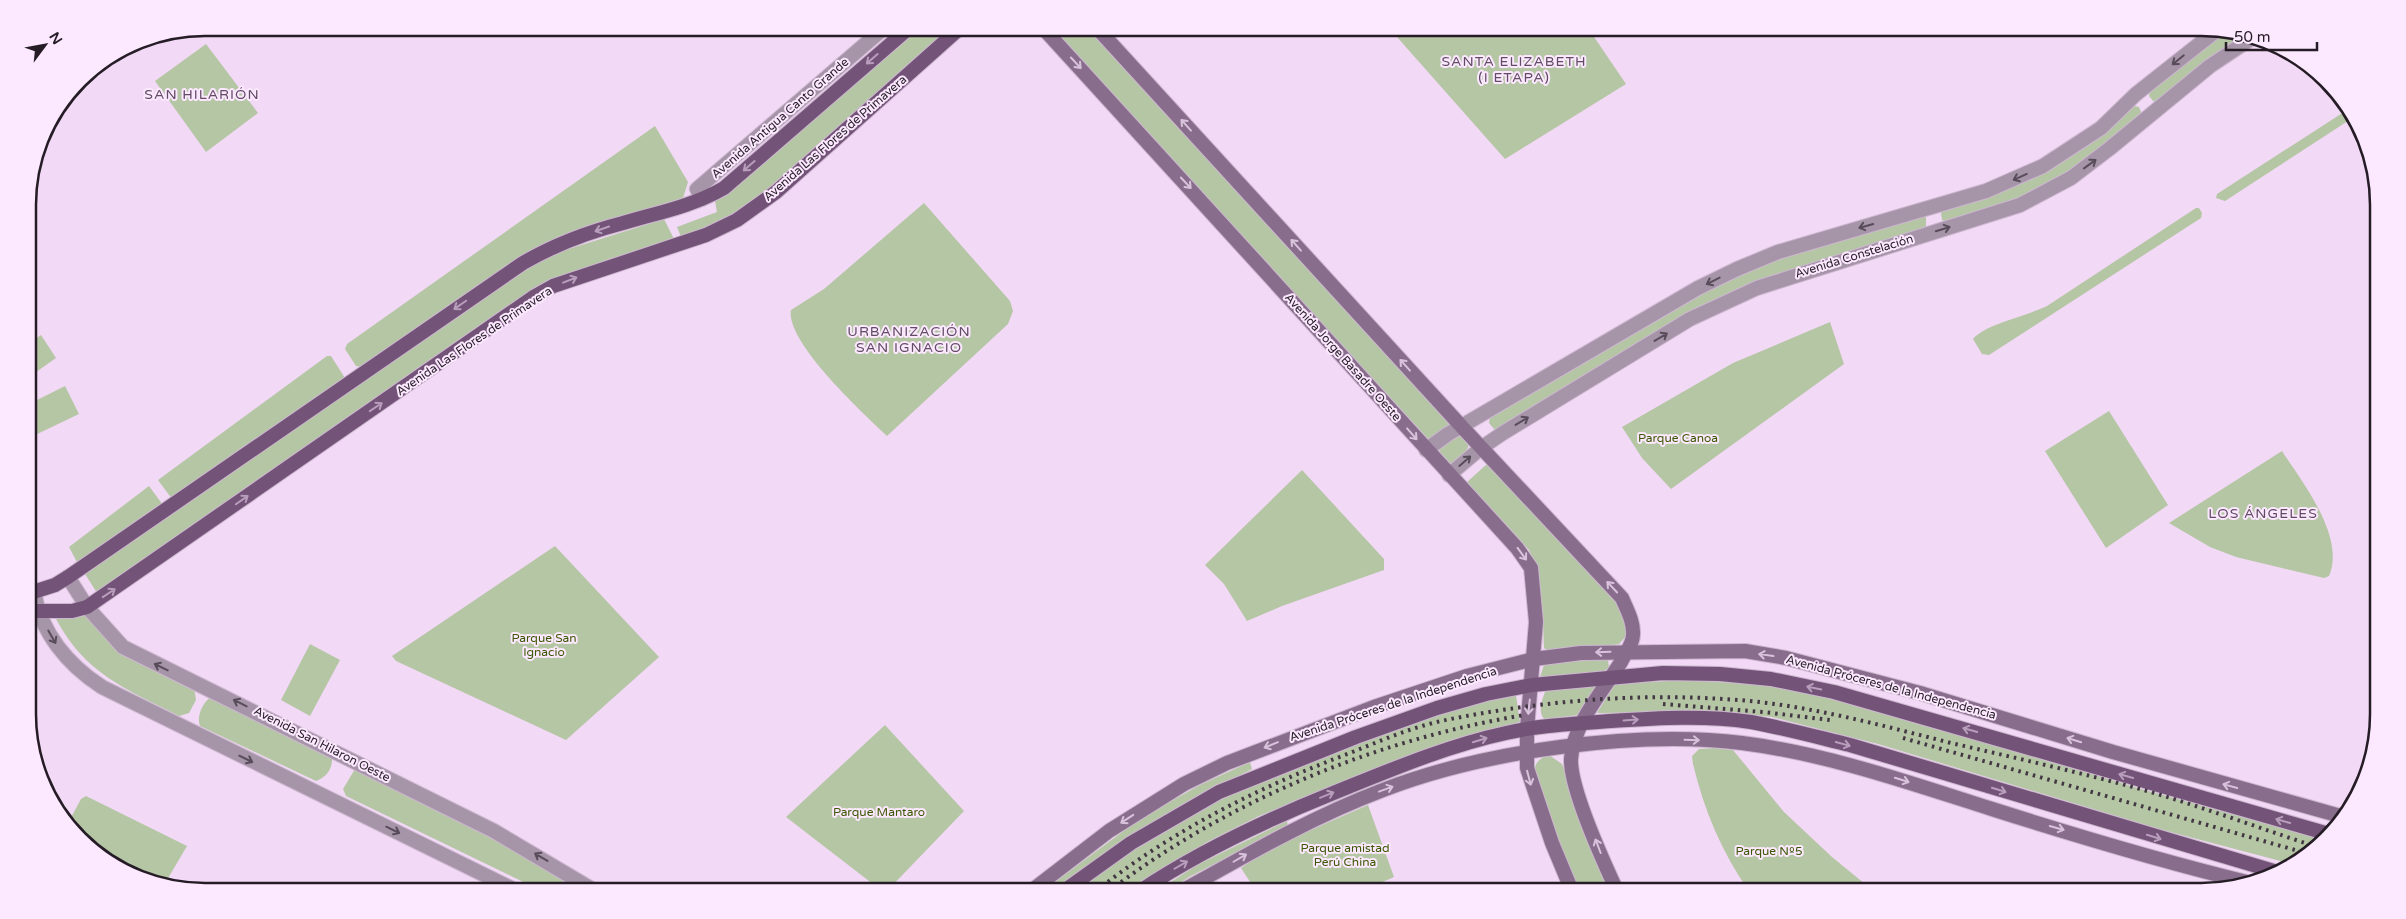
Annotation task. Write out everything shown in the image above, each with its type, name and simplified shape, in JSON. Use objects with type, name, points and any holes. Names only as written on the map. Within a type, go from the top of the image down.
[{"type":"main road","points":[[36,591],[68,577],[523,263],[571,240],[699,194],[724,188],[899,37]]},
{"type":"main road","name":"Avenida Las Flores de Primavera","points":[[36,611],[72,611],[87,607],[535,296],[553,286],[706,235],[737,220],[776,192],[950,37]]},
{"type":"main road","name":"Avenida Jorge Basadre Oeste","points":[[1052,37],[1308,316],[1426,450],[1517,548],[1531,568],[1536,622],[1527,730],[1528,778],[1569,882]]},
{"type":"main road","points":[[1105,37],[1462,427],[1622,598],[1631,617],[1633,636],[1612,677],[1582,723],[1573,746],[1571,766],[1577,789],[1599,850],[1613,882]]},
{"type":"main road","name":"Avenida Próceres de la Independencia","points":[[1042,883],[1109,831],[1184,784],[1227,763],[1374,707],[1466,676],[1534,659],[1581,653],[1627,651],[1744,652],[1786,658],[1920,693],[2122,755],[2336,815]]},
{"type":"main road","name":"Avenida Próceres de la Independencia","points":[[1076,883],[1139,838],[1190,807],[1228,788],[1273,769],[1437,708],[1486,694],[1532,685],[1663,673],[1720,674],[1771,679],[1834,692],[2321,832]]},
{"type":"main road","points":[[1154,883],[1199,855],[1276,816],[1436,754],[1492,736],[1527,730],[1582,723],[1656,718],[1749,722],[1795,731],[2267,869]]},
{"type":"main road","points":[[1197,883],[1271,840],[1384,789],[1442,771],[1526,753],[1573,746],[1683,740],[1744,744],[1832,760],[2004,813],[2235,879]]},
{"type":"street","name":"Avenida Antigua Canto Grande","points":[[699,194],[874,37]]},
{"type":"street","name":"Avenida Constelación","points":[[1426,450],[1698,288],[1737,269],[1778,252],[1986,191],[2042,166],[2101,128],[2136,94],[2209,37]]},
{"type":"street","name":"Avenida Constelación","points":[[1449,475],[1482,448],[1690,319],[1749,291],[1812,269],[2020,205],[2045,193],[2071,178],[2210,66],[2245,43]]},
{"type":"street","name":"Avenida San Hilaron Oeste","points":[[68,577],[87,607],[123,647],[216,691],[494,831],[581,883]]},
{"type":"street","points":[[36,614],[66,659],[84,675],[102,687],[498,883]]},
{"type":"green space","points":[[1396,36],[1594,36],[1626,84],[1505,159]]},
{"type":"green space","points":[[908,37],[944,37],[768,193],[731,220],[681,237],[677,227],[717,212],[715,201],[742,182]]},
{"type":"green space","points":[[1058,37],[1098,37],[1452,423],[1448,429],[1431,442]]},
{"type":"green space","points":[[2217,38],[2239,41],[2158,102],[2154,102],[2149,96],[2150,91],[2201,48]]},
{"type":"green space","points":[[206,44],[258,113],[206,152],[155,81]]},
{"type":"green space","points":[[2135,106],[2139,107],[2142,114],[2069,173],[2028,198],[1948,223],[1942,220],[1941,213],[1943,209],[2002,191],[2043,172],[2091,141]]},
{"type":"green space","points":[[2342,113],[2347,121],[2225,201],[2216,198],[2217,194]]},
{"type":"green space","points":[[655,126],[688,182],[683,198],[585,228],[362,367],[356,366],[345,349],[347,344]]},
{"type":"green space","points":[[924,203],[1010,301],[1013,311],[1008,324],[887,436],[845,395],[813,358],[800,340],[792,324],[791,310],[824,289]]},
{"type":"green space","points":[[2196,208],[2199,208],[2202,213],[2201,218],[1989,355],[1982,354],[1973,339],[1979,334],[1996,325],[2047,306]]},
{"type":"green space","points":[[1922,216],[1926,217],[1926,230],[1757,284],[1501,430],[1494,429],[1489,423],[1490,417],[1707,290],[1778,257]]},
{"type":"green space","points":[[664,219],[675,241],[609,259],[561,277],[99,596],[85,574],[519,271],[553,254]]},
{"type":"green space","name":"Parque Canoa","points":[[1830,322],[1844,364],[1671,489],[1642,458],[1622,427],[1733,363]]},
{"type":"green space","points":[[41,335],[56,358],[37,372],[37,338]]},
{"type":"green space","points":[[327,356],[331,356],[345,378],[172,499],[158,480]]},
{"type":"green space","points":[[65,386],[79,414],[37,434],[37,400]]},
{"type":"green space","points":[[2109,411],[2168,505],[2106,548],[2045,451]]},
{"type":"green space","points":[[1453,435],[1462,436],[1469,443],[1465,452],[1452,465],[1439,451],[1441,445]]},
{"type":"green space","points":[[2282,451],[2310,494],[2327,527],[2332,544],[2333,561],[2329,576],[2324,578],[2236,557],[2210,547],[2169,523]]},
{"type":"green space","points":[[1487,464],[1547,523],[1621,602],[1628,634],[1619,644],[1554,654],[1544,648],[1539,585],[1529,550],[1467,482]]},
{"type":"green space","points":[[1302,470],[1384,559],[1384,570],[1282,606],[1247,621],[1224,584],[1205,565]]},
{"type":"green space","points":[[149,486],[163,505],[78,564],[69,547]]},
{"type":"green space","name":"Parque San Ignacio","points":[[555,546],[659,657],[566,740],[396,661],[392,656]]},
{"type":"green space","points":[[89,615],[102,627],[194,687],[196,700],[189,713],[179,716],[124,688],[108,678],[80,654],[67,638],[56,619]]},
{"type":"green space","points":[[310,644],[340,660],[310,716],[281,700]]},
{"type":"green space","points":[[1605,658],[1608,660],[1609,667],[1605,671],[1540,677],[1544,665]]},
{"type":"green space","points":[[1685,680],[1770,685],[1931,725],[2141,789],[2316,837],[2304,848],[2282,861],[2159,829],[1878,744],[1772,717],[1715,712],[1597,713],[1615,684]]},
{"type":"green space","points":[[1596,685],[1579,715],[1544,719],[1541,708],[1546,689]]},
{"type":"green space","points":[[1516,695],[1520,722],[1451,740],[1259,816],[1209,841],[1143,883],[1087,883],[1130,851],[1222,797],[1310,761],[1463,706]]},
{"type":"green space","points":[[212,696],[332,754],[332,763],[327,774],[316,781],[200,726],[201,710]]},
{"type":"green space","name":"Parque Mantaro","points":[[885,725],[964,811],[895,883],[871,883],[786,817]]},
{"type":"green space","name":"Parque Nº5","points":[[1699,749],[1733,750],[1784,812],[1832,857],[1863,882],[1743,882],[1730,862],[1708,814],[1693,764],[1692,756]]},
{"type":"green space","points":[[1549,755],[1562,764],[1609,882],[1574,882],[1539,790],[1535,767],[1542,758]]},
{"type":"green space","points":[[1250,762],[1252,769],[1175,810],[1125,840],[1066,883],[1054,883],[1141,818],[1200,785]]},
{"type":"green space","points":[[355,769],[490,833],[572,883],[525,883],[346,796],[343,789]]},
{"type":"green space","points":[[86,796],[187,846],[168,878],[151,874],[131,865],[111,854],[94,841],[72,817],[81,799]]},
{"type":"green space","name":"Parque amistad Perú China","points":[[1368,805],[1394,877],[1382,882],[1250,882],[1241,868],[1272,847]]},
{"type":"green space","points":[[1287,821],[1288,826],[1181,883],[1170,883],[1197,865]]},
{"type":"railway","points":[[1107,883],[1155,848],[1218,812],[1283,780],[1395,735],[1429,724],[1476,714],[1546,704],[1617,698],[1688,697],[1752,701],[1838,715],[2133,787],[2308,844]]},
{"type":"railway","points":[[1663,704],[1763,712],[1830,720]]},
{"type":"railway","points":[[1121,883],[1155,858],[1204,829],[1254,802],[1306,778],[1413,740],[1468,726],[1524,715]]},
{"type":"railway","points":[[1903,738],[2299,851]]},
{"type":"district","name":"SANTA ELIZABETH (I ETAPA)","points":[[1514,69]]},
{"type":"district","name":"SAN HILARIÓN","points":[[202,94]]},
{"type":"district","name":"URBANIZACIÓN SAN IGNACIO","points":[[909,340]]},
{"type":"district","name":"LOS ÁNGELES","points":[[2263,513]]}]
